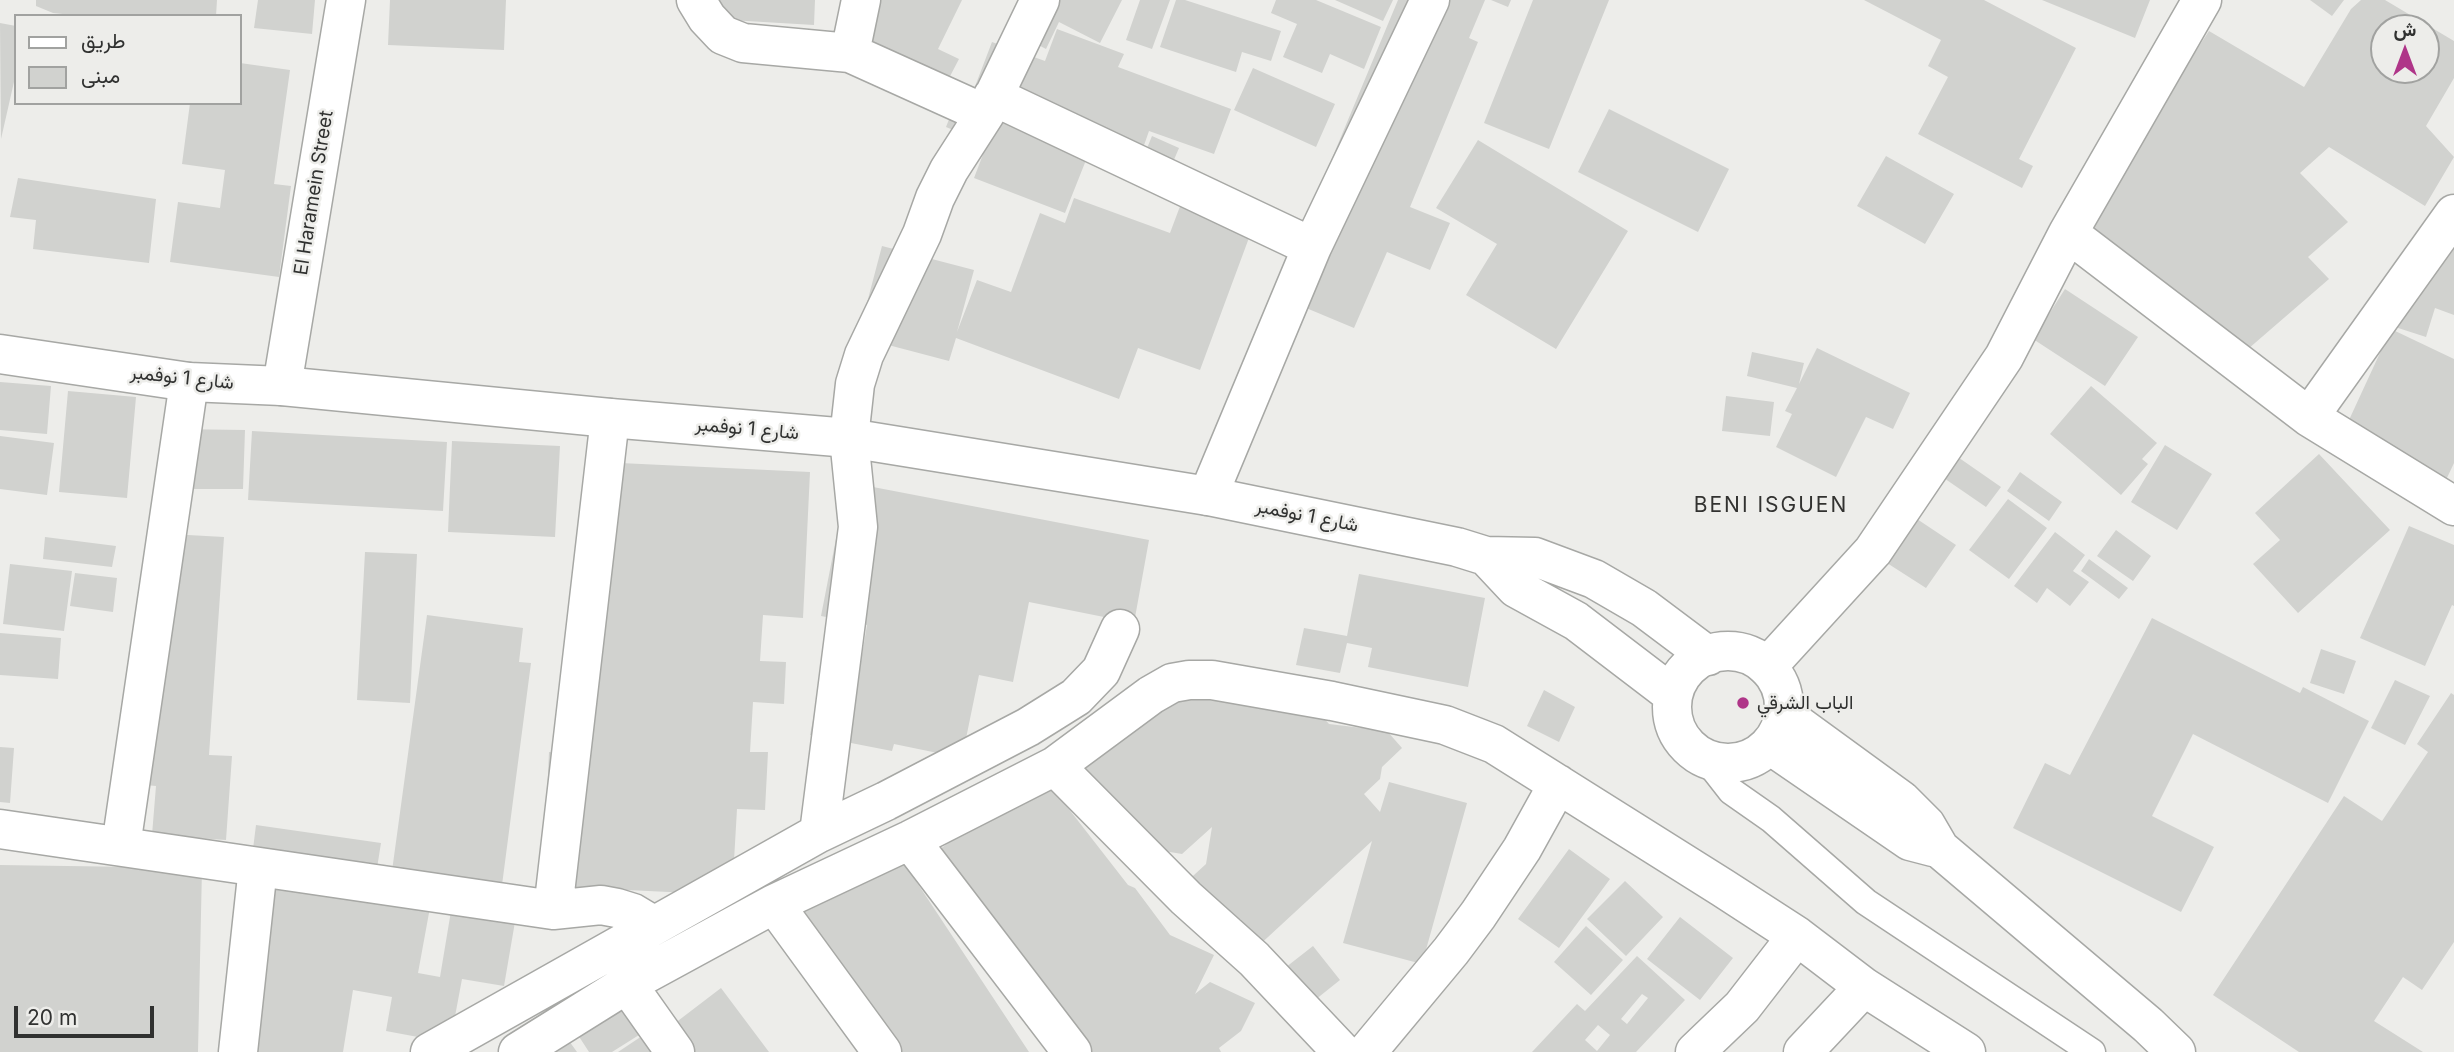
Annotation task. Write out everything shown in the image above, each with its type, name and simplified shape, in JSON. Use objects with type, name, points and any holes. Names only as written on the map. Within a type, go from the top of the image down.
[{"type":"street","name":"El Haramein Street","points":[[282,386],[346,0]]},
{"type":"street","points":[[696,0],[723,35],[743,43],[850,53],[989,105],[1312,247]]},
{"type":"street","points":[[850,53],[861,0]]},
{"type":"street","points":[[819,834],[858,527],[849,438],[855,384],[864,355],[922,234],[935,198],[989,105],[1040,0]]},
{"type":"street","points":[[1208,496],[1312,247],[1430,0]]},
{"type":"street","points":[[1767,667],[1873,551],[2004,357],[2068,233],[2202,0]]},
{"type":"street","points":[[2309,417],[2454,214]]},
{"type":"street","points":[[2068,233],[2309,417],[2454,506]]},
{"type":"street","name":"شارع 1 نوفمبر","points":[[0,354],[189,382],[282,386],[849,438],[1208,496],[1457,547],[1486,556]]},
{"type":"street","points":[[121,846],[189,382]]},
{"type":"street","points":[[553,910],[610,418]]},
{"type":"street","points":[[1486,556],[1535,557],[1594,579],[1644,608],[1708,656]]},
{"type":"street","points":[[1486,556],[1516,587],[1576,621],[1673,695]]},
{"type":"street","points":[[430,1052],[653,925],[819,834],[1004,739],[1076,697],[1101,671],[1120,629]]},
{"type":"street","points":[[1723,652],[1754,658],[1767,667],[1777,680],[1783,697],[1777,729],[1756,755],[1740,762],[1723,763],[1706,759],[1689,748],[1678,733],[1672,714],[1673,695],[1680,677],[1693,663],[1723,652]]},
{"type":"street","points":[[519,1052],[628,984],[774,904],[910,840],[1055,766],[1158,691],[1181,680],[1197,680],[1332,701],[1445,725],[1494,744],[1797,936],[1864,987],[1966,1052]]},
{"type":"street","points":[[1777,729],[1910,841],[1940,849],[2176,1052]]},
{"type":"street","points":[[1055,766],[1186,898],[1282,987],[1342,1052]]},
{"type":"street","points":[[1367,1052],[1478,915],[1522,849],[1558,784]]},
{"type":"street","points":[[0,829],[553,910],[609,906],[633,913],[653,925]]},
{"type":"street","points":[[910,840],[1072,1052]]},
{"type":"street","points":[[238,1052],[258,867]]},
{"type":"street","points":[[774,904],[882,1052]]},
{"type":"street","points":[[1695,1052],[1742,1007],[1797,936]]},
{"type":"street","points":[[628,984],[676,1052]]},
{"type":"street","points":[[1803,1052],[1864,987]]},
{"type":"lane","points":[[1706,759],[1731,791],[1771,819],[1866,902],[2092,1052]]},
{"type":"building","points":[[36,0],[217,0],[216,14],[63,14],[36,6]]},
{"type":"building","points":[[258,0],[315,0],[312,34],[254,28]]},
{"type":"building","points":[[390,0],[506,0],[504,50],[388,45]]},
{"type":"building","points":[[714,0],[815,0],[814,25],[713,19]]},
{"type":"building","points":[[855,0],[962,0],[938,49],[959,59],[947,82],[850,35]]},
{"type":"building","points":[[1033,0],[1122,0],[1100,43],[1059,22],[1046,49],[1016,33]]},
{"type":"building","points":[[1140,0],[1170,0],[1152,49],[1126,40]]},
{"type":"building","points":[[1176,0],[1185,0],[1281,31],[1271,61],[1242,52],[1236,72],[1160,47]]},
{"type":"building","points":[[1276,0],[1316,0],[1381,27],[1364,69],[1330,54],[1322,73],[1283,57],[1297,24],[1271,13]]},
{"type":"building","points":[[1335,0],[1393,0],[1383,21]]},
{"type":"building","points":[[1398,0],[1485,0],[1469,38],[1478,42],[1410,207],[1450,223],[1430,270],[1387,252],[1354,328],[1275,295]]},
{"type":"building","points":[[1491,0],[1511,0],[1508,7]]},
{"type":"building","points":[[1533,0],[1609,0],[1549,149],[1484,123]]},
{"type":"building","points":[[1864,0],[1984,0],[2076,48],[2019,159],[2033,166],[2022,188],[1918,134],[1948,77],[1928,66],[1941,40]]},
{"type":"building","points":[[2042,0],[2150,0],[2135,38]]},
{"type":"building","points":[[2310,0],[2344,0],[2332,16]]},
{"type":"building","points":[[2361,0],[2385,0],[2409,14],[2370,14],[2370,84],[2440,84],[2440,33],[2454,41],[2454,78],[2426,126],[2454,157],[2425,206],[2329,147],[2300,173],[2348,222],[2308,257],[2329,279],[2248,349],[2079,227],[2209,31],[2304,87],[2351,9]]},
{"type":"building","points":[[0,23],[14,26],[14,82],[1,139]]},
{"type":"building","points":[[1057,29],[1124,54],[1118,67],[1231,109],[1214,154],[1149,131],[1142,151],[974,89],[992,42],[1045,61]]},
{"type":"building","points":[[242,63],[290,70],[274,184],[291,186],[279,277],[170,262],[178,202],[220,208],[225,170],[182,164],[190,105],[242,105]]},
{"type":"building","points":[[1253,68],[1335,104],[1316,147],[1234,110]]},
{"type":"building","points":[[959,94],[1092,145],[1065,213],[974,178],[987,144],[946,127]]},
{"type":"building","points":[[1609,109],[1729,169],[1698,232],[1578,172]]},
{"type":"building","points":[[1152,136],[1179,148],[1170,169],[1143,158]]},
{"type":"building","points":[[1478,140],[1628,231],[1556,349],[1466,295],[1497,244],[1436,208]]},
{"type":"building","points":[[1886,156],[1954,194],[1925,244],[1857,206]]},
{"type":"building","points":[[18,178],[156,199],[149,263],[33,249],[36,220],[10,217]]},
{"type":"building","points":[[1074,198],[1170,233],[1182,201],[1253,227],[1200,370],[1138,348],[1119,399],[956,338],[949,361],[858,337],[882,246],[974,270],[957,332],[977,280],[1011,292],[1040,213],[1065,223]]},
{"type":"building","points":[[2454,229],[2454,315],[2435,308],[2426,337],[2392,326]]},
{"type":"building","points":[[2065,289],[2138,337],[2105,386],[2033,339]]},
{"type":"building","points":[[2391,329],[2454,359],[2454,463],[2446,480],[2343,433]]},
{"type":"building","points":[[1817,348],[1910,393],[1893,429],[1866,417],[1836,477],[1776,447],[1792,414],[1785,411],[1797,388],[1747,376],[1752,352],[1804,363],[1799,384]]},
{"type":"building","points":[[0,382],[51,386],[47,434],[0,430]]},
{"type":"building","points":[[2091,386],[2157,443],[2142,459],[2148,464],[2121,495],[2050,434]]},
{"type":"building","points":[[68,391],[136,397],[127,498],[59,492]]},
{"type":"building","points":[[1726,396],[1774,402],[1770,436],[1722,431]]},
{"type":"building","points":[[175,429],[245,430],[243,489],[173,489]]},
{"type":"building","points":[[252,431],[447,442],[443,511],[248,500]]},
{"type":"building","points":[[0,436],[54,443],[47,495],[0,489]]},
{"type":"building","points":[[452,441],[560,446],[555,537],[448,532]]},
{"type":"building","points":[[2165,445],[2212,474],[2177,530],[2131,502]]},
{"type":"building","points":[[1952,453],[2001,487],[1986,507],[1938,474]]},
{"type":"building","points":[[2319,454],[2390,530],[2298,613],[2253,564],[2280,540],[2255,513]]},
{"type":"building","points":[[599,462],[810,472],[803,618],[763,615],[760,661],[786,662],[784,704],[753,702],[750,752],[768,752],[765,810],[737,809],[732,895],[543,886],[549,752],[585,754]]},
{"type":"building","points":[[2020,472],[2062,502],[2049,521],[2007,491]]},
{"type":"building","points":[[847,482],[1149,540],[1134,623],[1029,602],[1013,682],[979,675],[962,758],[894,744],[892,751],[810,735],[827,648],[862,655],[867,625],[821,616]]},
{"type":"building","points":[[2008,499],[2047,528],[2009,579],[1969,550]]},
{"type":"building","points":[[1917,519],[1956,545],[1926,588],[1887,563]]},
{"type":"building","points":[[2409,526],[2454,545],[2454,606],[2452,605],[2425,666],[2360,638]]},
{"type":"building","points":[[2116,530],[2151,556],[2133,581],[2097,556]]},
{"type":"building","points":[[2055,532],[2085,555],[2073,571],[2089,582],[2070,606],[2047,588],[2037,603],[2014,586]]},
{"type":"building","points":[[152,533],[224,537],[209,755],[232,756],[226,840],[152,835],[156,786],[135,784]]},
{"type":"building","points":[[45,537],[116,546],[112,567],[43,559]]},
{"type":"building","points":[[365,552],[417,554],[410,703],[357,700]]},
{"type":"building","points":[[2089,559],[2128,588],[2119,599],[2081,571]]},
{"type":"building","points":[[10,564],[72,571],[64,631],[3,624]]},
{"type":"building","points":[[75,573],[117,578],[113,612],[70,606]]},
{"type":"building","points":[[1359,574],[1485,598],[1468,687],[1368,667],[1372,648],[1347,643],[1340,673],[1296,665],[1304,628],[1347,636]]},
{"type":"building","points":[[427,615],[523,628],[519,662],[531,663],[502,885],[392,871]]},
{"type":"building","points":[[2152,618],[2300,693],[2303,687],[2369,721],[2328,803],[2193,734],[2152,816],[2214,847],[2181,912],[2013,828],[2045,763],[2070,775]]},
{"type":"building","points":[[0,633],[61,638],[58,679],[0,675]]},
{"type":"building","points":[[2321,649],[2356,661],[2344,694],[2310,683]]},
{"type":"building","points":[[2395,680],[2430,696],[2405,745],[2371,728]]},
{"type":"building","points":[[1544,690],[1575,707],[1559,742],[1527,726]]},
{"type":"building","points":[[1158,693],[1321,715],[1329,724],[1387,731],[1402,748],[1382,767],[1380,779],[1364,794],[1380,812],[1389,782],[1467,803],[1422,964],[1343,943],[1372,841],[1255,949],[1237,946],[1241,919],[1229,930],[1182,886],[1206,864],[1212,827],[1182,854],[1158,850],[1058,786]]},
{"type":"building","points":[[2451,693],[2454,695],[2454,942],[2422,990],[2403,977],[2374,1021],[2423,1052],[2299,1052],[2213,995],[2344,796],[2382,821],[2428,752],[2417,744]]},
{"type":"building","points":[[0,747],[14,748],[10,803],[0,802]]},
{"type":"building","points":[[1040,772],[1170,935],[1214,955],[1195,994],[1210,982],[1255,1003],[1241,1031],[1219,1048],[1221,1052],[1053,1052],[913,870]]},
{"type":"building","points":[[256,825],[381,843],[377,868],[253,849]]},
{"type":"building","points":[[1569,849],[1610,879],[1559,948],[1518,919]]},
{"type":"building","points":[[902,860],[1029,1052],[871,1052],[784,922],[871,864]]},
{"type":"building","points":[[0,865],[202,868],[198,1052],[0,1052]]},
{"type":"building","points":[[259,872],[431,902],[418,973],[440,977],[452,905],[516,916],[504,986],[462,979],[450,1043],[386,1031],[392,997],[353,990],[343,1052],[223,1052]]},
{"type":"building","points":[[1625,881],[1663,917],[1626,956],[1587,919]]},
{"type":"building","points":[[1680,917],[1733,958],[1700,1000],[1647,959]]},
{"type":"building","points":[[1586,926],[1623,960],[1591,995],[1554,962]]},
{"type":"building","points":[[1313,946],[1340,980],[1295,1016],[1267,982]]},
{"type":"building","points":[[1637,956],[1685,1000],[1636,1052],[1532,1052],[1577,1004],[1585,1011]],"holes":[[[1642,994],[1648,998],[1627,1024],[1621,1019]],[[1598,1025],[1610,1035],[1597,1051],[1585,1040]]]},
{"type":"building","points":[[721,988],[769,1052],[682,1052],[666,1030]]},
{"type":"building","points":[[630,1003],[647,1030],[612,1052],[589,1052],[578,1035]]},
{"type":"building","points":[[648,1032],[662,1052],[618,1052]]},
{"type":"building","points":[[567,1038],[577,1052],[548,1052]]},
{"type":"place","name":"الباب الشرقي","points":[[1743,703]]},
{"type":"district","name":"BENI ISGUEN","points":[[1771,506]]}]
